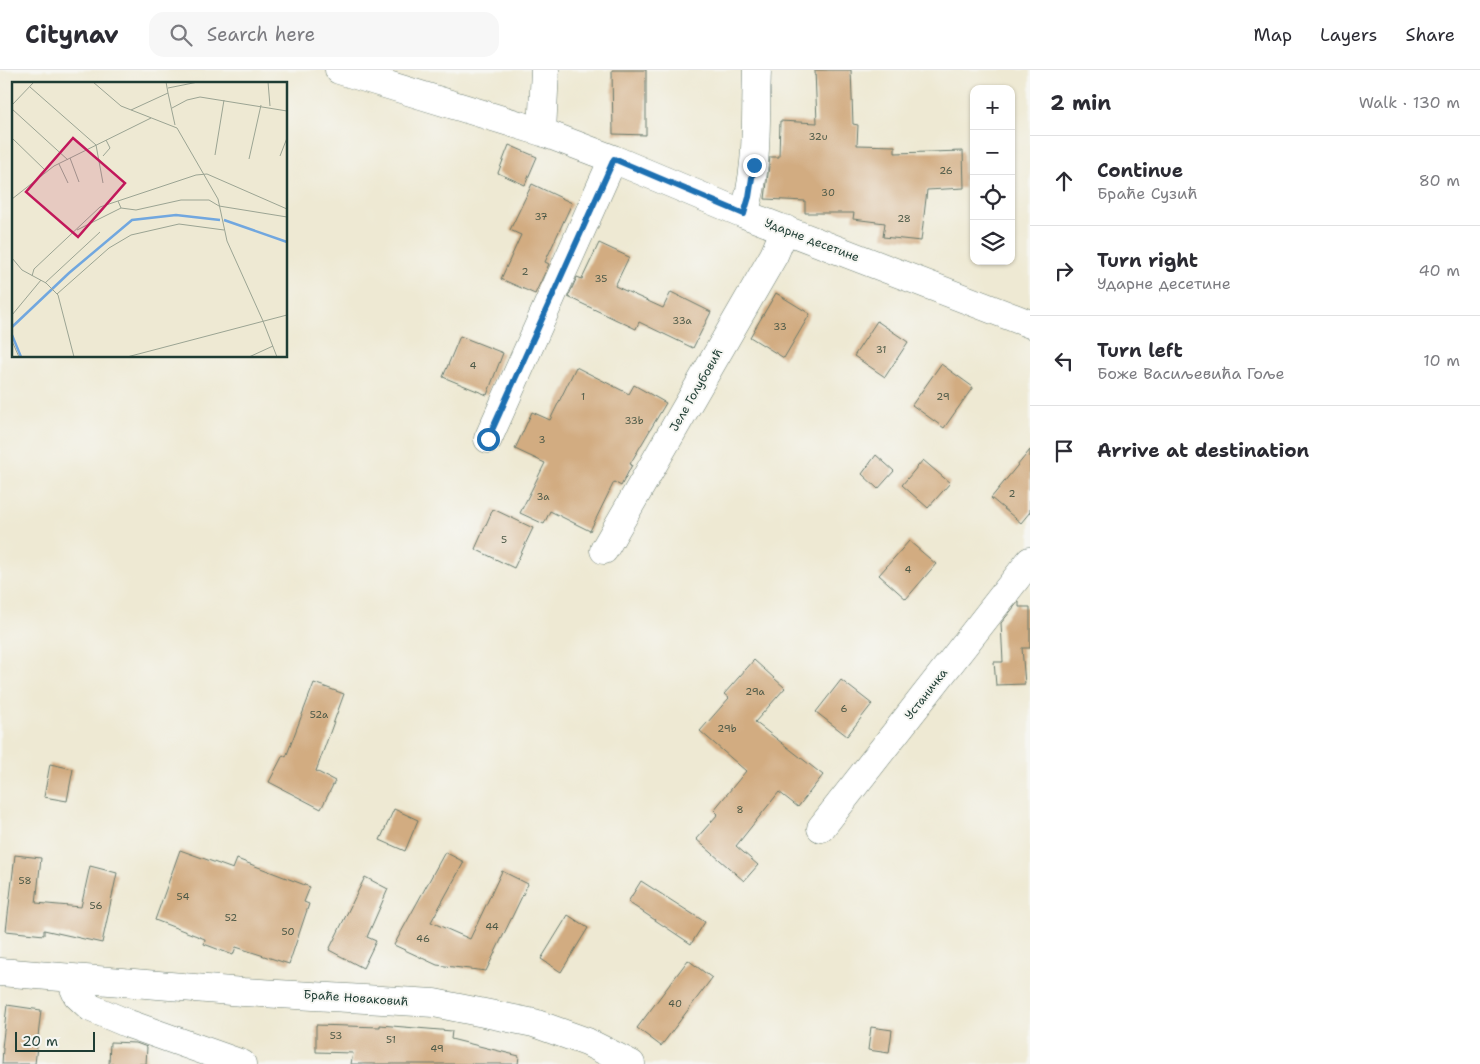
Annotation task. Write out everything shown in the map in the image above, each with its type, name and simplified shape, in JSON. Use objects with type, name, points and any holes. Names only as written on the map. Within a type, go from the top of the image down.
[{"type":"street","name":"Ударне десетине","points":[[339,70],[414,81],[614,159],[744,214],[1030,324]]},
{"type":"street","points":[[542,132],[545,70]]},
{"type":"street","points":[[744,214],[754,165],[757,70]]},
{"type":"street","points":[[488,439],[614,159]]},
{"type":"street","name":"Јеле Голубовић","points":[[604,550],[774,255],[785,229]]},
{"type":"street","name":"Устаничка","points":[[821,828],[1030,561]]},
{"type":"street","name":"Браће Новаковић","points":[[0,972],[70,979],[434,1003],[534,1023],[587,1042],[631,1064]]},
{"type":"street","points":[[70,979],[77,995],[91,1008],[129,1024],[242,1064]]},
{"type":"building","points":[[612,70],[646,70],[646,135],[613,134]]},
{"type":"building","points":[[815,70],[851,70],[853,124],[858,125],[857,145],[895,146],[895,153],[963,151],[964,188],[927,190],[921,241],[883,237],[885,223],[853,219],[854,213],[805,213],[805,201],[765,199],[770,157],[779,157],[780,121],[817,123]]},
{"type":"building","points":[[509,145],[537,157],[525,185],[498,173]]},
{"type":"building","points":[[532,184],[572,203],[545,262],[549,264],[535,294],[501,279],[521,235],[510,230]]},
{"type":"building","points":[[599,243],[629,257],[615,286],[663,308],[671,292],[711,312],[693,348],[639,322],[636,329],[568,297],[577,277],[582,279]]},
{"type":"building","points":[[776,293],[810,314],[784,358],[750,337]]},
{"type":"building","points":[[877,321],[908,342],[885,377],[854,356]]},
{"type":"building","points":[[460,336],[503,353],[487,395],[443,377]]},
{"type":"building","points":[[941,364],[973,387],[944,428],[912,405]]},
{"type":"building","points":[[576,367],[629,394],[634,385],[666,403],[630,464],[632,465],[621,486],[614,482],[590,531],[550,511],[544,524],[520,513],[545,463],[515,449],[532,412],[550,420]]},
{"type":"building","points":[[1030,450],[1030,512],[1021,523],[991,498]]},
{"type":"building","points":[[876,455],[894,471],[878,489],[862,474]]},
{"type":"building","points":[[923,460],[950,483],[928,508],[902,485]]},
{"type":"building","points":[[493,509],[533,528],[514,568],[475,549]]},
{"type":"building","points":[[909,541],[936,564],[906,599],[879,575]]},
{"type":"building","points":[[1019,601],[1019,607],[1030,607],[1030,648],[1022,648],[1025,684],[996,685],[994,662],[1003,662],[1001,623]]},
{"type":"building","points":[[754,660],[785,688],[755,722],[823,775],[798,807],[779,792],[736,846],[758,865],[744,881],[696,839],[718,814],[714,810],[746,771],[700,731],[729,698],[724,694]]},
{"type":"building","points":[[841,680],[872,704],[847,736],[816,712]]},
{"type":"building","points":[[314,683],[344,694],[316,771],[335,781],[321,809],[269,782],[283,755],[286,757]]},
{"type":"building","points":[[50,764],[73,769],[67,801],[44,797]]},
{"type":"building","points":[[394,809],[418,820],[405,851],[380,840]]},
{"type":"building","points":[[180,850],[233,869],[237,859],[310,887],[304,902],[309,904],[289,964],[236,947],[233,955],[204,944],[205,939],[155,920]]},
{"type":"building","points":[[445,852],[464,862],[431,922],[470,939],[502,871],[528,884],[486,971],[437,965],[394,945]]},
{"type":"building","points":[[15,855],[41,858],[36,903],[81,907],[90,866],[117,873],[102,943],[44,930],[44,935],[6,931]]},
{"type":"building","points":[[365,877],[388,889],[367,937],[376,941],[363,968],[329,950]]},
{"type":"building","points":[[641,881],[705,922],[691,944],[628,902]]},
{"type":"building","points":[[568,915],[588,928],[561,972],[541,959]]},
{"type":"building","points":[[688,960],[712,978],[661,1046],[637,1028]]},
{"type":"building","points":[[7,1005],[41,1010],[35,1064],[2,1064]]},
{"type":"building","points":[[316,1025],[380,1027],[380,1025],[452,1031],[451,1039],[519,1056],[518,1064],[351,1064],[353,1053],[316,1052]]},
{"type":"building","points":[[871,1027],[892,1030],[889,1053],[868,1050]]},
{"type":"building","points":[[110,1042],[136,1043],[147,1047],[146,1064],[109,1064]]},
{"type":"route","points":[[488,439],[614,159],[744,214],[753,179],[754,165]]}]
